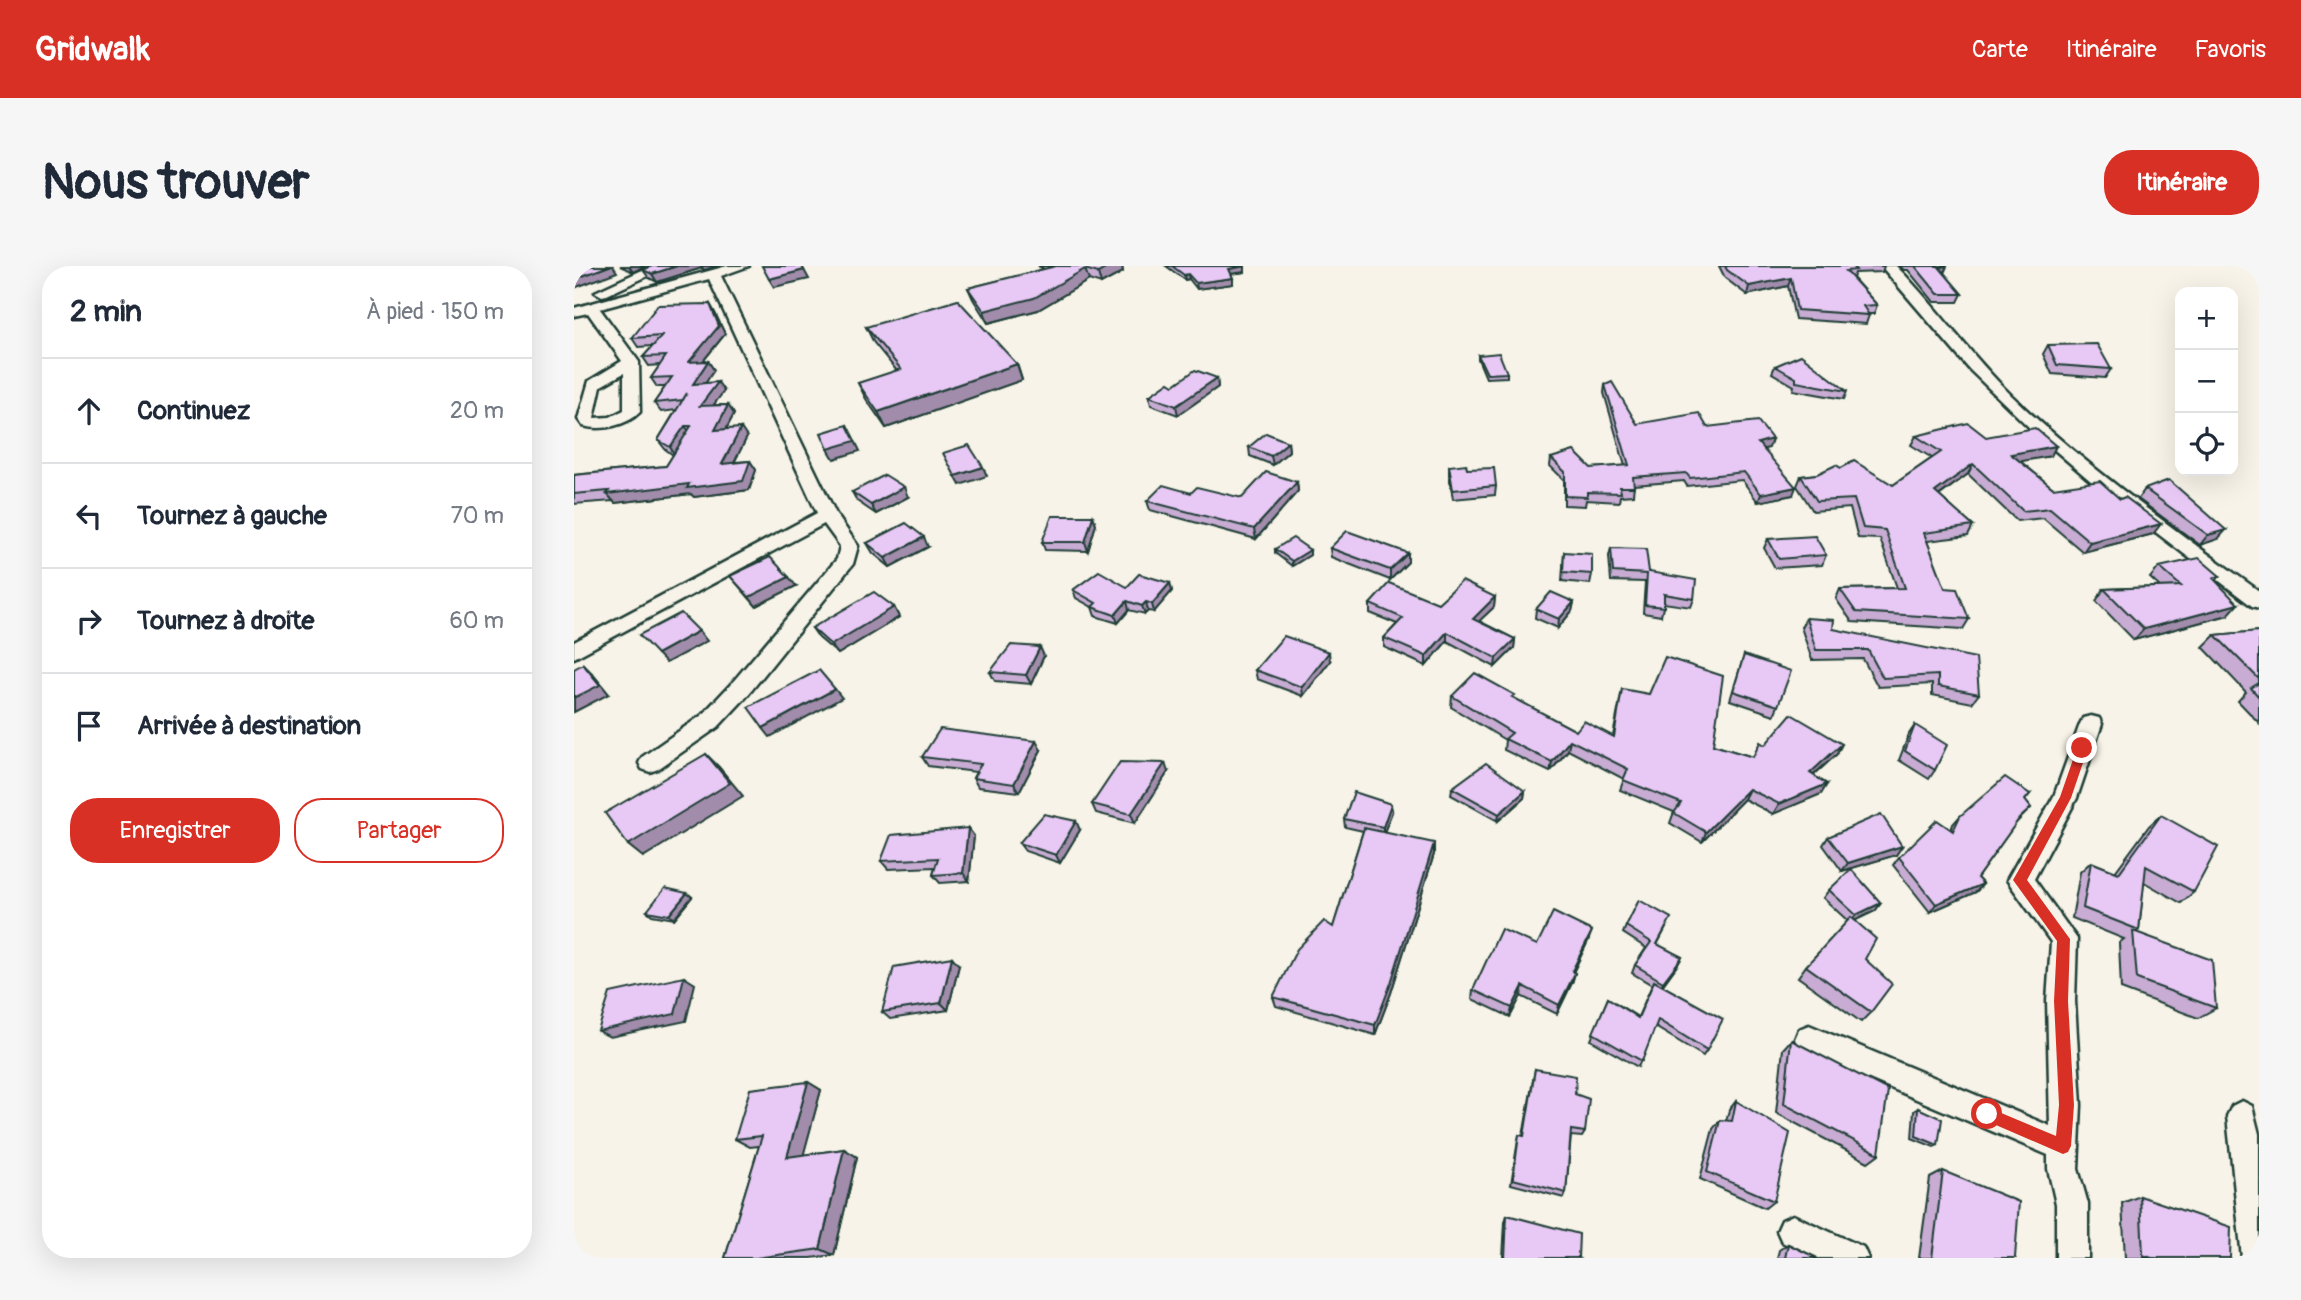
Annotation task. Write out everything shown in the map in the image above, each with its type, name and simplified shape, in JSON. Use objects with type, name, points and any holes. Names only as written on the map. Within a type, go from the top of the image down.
[{"type":"street","points":[[574,306],[662,266]]},
{"type":"street","points":[[574,312],[742,266]]},
{"type":"street","points":[[1888,266],[1974,367],[2016,407],[2123,500],[2259,601]]},
{"type":"street","points":[[650,763],[710,721],[739,690],[846,560],[849,547],[827,515],[713,274]]},
{"type":"street","points":[[591,307],[631,362]]},
{"type":"street","points":[[574,651],[827,515]]},
{"type":"street","points":[[2072,1258],[2072,1204],[2063,1169],[2066,1105],[2061,1001],[2064,939],[2020,880],[2065,798],[2091,724]]},
{"type":"street","points":[[1809,1039],[2063,1146]]},
{"type":"street","points":[[2242,1116],[2258,1258]]},
{"type":"street","points":[[1793,1231],[1852,1258]]},
{"type":"building","points":[[574,266],[609,266],[574,279]]},
{"type":"building","points":[[652,266],[677,266],[652,274],[643,270]]},
{"type":"building","points":[[762,266],[802,266],[804,270],[769,279]]},
{"type":"building","points":[[1056,266],[1110,266],[1098,273],[1085,269],[1034,298],[984,311],[968,288]]},
{"type":"building","points":[[1172,266],[1245,266],[1229,269],[1233,278],[1196,283],[1188,274],[1184,275]]},
{"type":"building","points":[[1725,266],[1853,266],[1856,270],[1846,271],[1877,305],[1863,306],[1869,315],[1797,310],[1791,278],[1749,286]]},
{"type":"building","points":[[1915,266],[1945,266],[1939,267],[1962,294],[1938,294]]},
{"type":"building","points":[[958,300],[1017,364],[878,412],[858,383],[901,369],[866,327]]},
{"type":"building","points":[[710,304],[719,326],[689,362],[708,361],[693,384],[718,382],[700,406],[728,405],[715,430],[741,428],[722,464],[750,461],[743,481],[687,488],[689,484],[607,494],[609,491],[574,494],[574,475],[666,466],[691,426],[685,426],[670,447],[658,440],[683,400],[654,403],[672,377],[651,378],[666,356],[643,357],[662,336],[632,338],[658,305]]},
{"type":"building","points":[[2097,344],[2111,369],[2057,365],[2048,345]]},
{"type":"building","points":[[1499,353],[1507,373],[1487,374],[1478,355]]},
{"type":"building","points":[[1801,355],[1847,391],[1796,382],[1796,378],[1775,366]]},
{"type":"building","points":[[1195,370],[1217,378],[1176,406],[1149,396],[1169,382],[1174,385]]},
{"type":"building","points":[[1612,382],[1637,424],[1699,413],[1707,427],[1758,421],[1772,439],[1758,443],[1796,487],[1761,494],[1744,472],[1690,478],[1686,473],[1633,477],[1634,487],[1620,487],[1621,493],[1587,492],[1587,497],[1565,496],[1565,472],[1551,458],[1574,451],[1591,468],[1629,465],[1605,385]]},
{"type":"building","points":[[1968,423],[1986,437],[2035,428],[2056,446],[2011,454],[2053,488],[2100,481],[2120,499],[2125,497],[2161,524],[2090,542],[2050,508],[2023,511],[1973,464],[1935,492],[1973,526],[1924,533],[1945,588],[1957,589],[1969,619],[1856,612],[1840,589],[1905,588],[1885,530],[1863,528],[1854,499],[1817,501],[1801,476],[1817,474],[1836,465],[1841,468],[1854,461],[1893,485],[1941,452],[1916,436]]},
{"type":"building","points":[[847,425],[855,441],[828,449],[821,433]]},
{"type":"building","points":[[1266,433],[1288,442],[1271,456],[1249,447]]},
{"type":"building","points":[[969,445],[983,467],[955,476],[943,453]]},
{"type":"building","points":[[1466,464],[1467,469],[1494,468],[1496,486],[1453,490],[1449,466]]},
{"type":"building","points":[[1266,472],[1297,482],[1254,529],[1147,501],[1163,485],[1191,493],[1197,487],[1242,498]]},
{"type":"building","points":[[885,475],[904,487],[871,505],[852,492]]},
{"type":"building","points":[[2169,480],[2226,530],[2208,535],[2145,489]]},
{"type":"building","points":[[1052,516],[1093,516],[1085,542],[1042,542]]},
{"type":"building","points":[[906,523],[924,537],[885,558],[867,543]]},
{"type":"building","points":[[1347,531],[1408,553],[1390,570],[1330,548]]},
{"type":"building","points":[[1815,536],[1826,555],[1779,559],[1768,539]]},
{"type":"building","points":[[1293,538],[1310,550],[1292,561],[1275,549]]},
{"type":"building","points":[[1611,548],[1646,549],[1649,572],[1696,580],[1694,599],[1664,594],[1664,607],[1645,605],[1647,574],[1613,572]]},
{"type":"building","points":[[1564,552],[1592,554],[1592,574],[1563,572]]},
{"type":"building","points":[[770,557],[789,577],[749,597],[730,576]]},
{"type":"building","points":[[2199,558],[2220,576],[2213,578],[2238,604],[2144,629],[2104,589],[2181,586],[2159,567]]},
{"type":"building","points":[[1099,571],[1127,587],[1139,574],[1170,583],[1152,604],[1146,602],[1142,606],[1127,601],[1115,615],[1092,607],[1096,603],[1073,590]]},
{"type":"building","points":[[1462,581],[1495,597],[1473,619],[1515,639],[1496,658],[1447,632],[1426,656],[1384,638],[1403,618],[1370,604],[1389,583],[1438,603]]},
{"type":"building","points":[[874,592],[894,607],[831,645],[812,628]]},
{"type":"building","points":[[1551,592],[1574,602],[1559,619],[1536,609]]},
{"type":"building","points":[[681,613],[699,631],[657,654],[639,635]]},
{"type":"building","points":[[1806,618],[1834,620],[1833,629],[1976,658],[1979,694],[1938,686],[1938,675],[1883,678],[1868,650],[1816,650]]},
{"type":"building","points":[[2259,631],[2259,679],[2215,635]]},
{"type":"building","points":[[1284,636],[1329,652],[1302,687],[1255,670]]},
{"type":"building","points":[[1011,645],[1040,647],[1026,675],[990,672]]},
{"type":"building","points":[[1744,655],[1791,671],[1778,706],[1733,691]]},
{"type":"building","points":[[1665,657],[1723,676],[1713,745],[1753,757],[1760,742],[1765,745],[1791,714],[1842,744],[1810,773],[1827,784],[1779,804],[1749,789],[1706,832],[1674,813],[1681,803],[1623,780],[1628,769],[1570,740],[1552,762],[1505,739],[1512,733],[1452,696],[1475,673],[1515,695],[1512,697],[1576,731],[1584,721],[1614,737],[1622,689],[1649,694]]},
{"type":"building","points":[[583,664],[600,685],[574,698],[574,669]]},
{"type":"building","points":[[819,670],[835,689],[763,728],[748,707]]},
{"type":"building","points":[[2259,683],[2259,697],[2251,688]]},
{"type":"building","points":[[1915,725],[1947,745],[1935,770],[1905,751]]},
{"type":"building","points":[[940,729],[1036,741],[1014,784],[973,778],[981,764],[922,757]]},
{"type":"building","points":[[706,754],[730,783],[628,845],[605,813]]},
{"type":"building","points":[[1120,762],[1165,763],[1131,814],[1092,804]]},
{"type":"building","points":[[1486,763],[1525,791],[1499,814],[1452,788]]},
{"type":"building","points":[[2005,777],[2030,794],[2025,800],[2031,808],[2019,819],[1977,878],[1983,884],[1936,904],[1899,857],[1937,820],[1953,831],[1960,816]]},
{"type":"building","points":[[1354,792],[1391,804],[1383,827],[1344,819]]},
{"type":"building","points":[[1044,814],[1076,821],[1056,855],[1019,843]]},
{"type":"building","points":[[1881,814],[1902,846],[1848,863],[1828,837]]},
{"type":"building","points":[[2161,815],[2218,847],[2194,892],[2146,866],[2139,930],[2083,908],[2091,862],[2119,873]]},
{"type":"building","points":[[968,828],[963,873],[933,875],[938,858],[881,861],[891,835]]},
{"type":"building","points":[[1364,828],[1434,843],[1391,983],[1375,1025],[1273,997],[1297,949],[1324,921],[1333,927]]},
{"type":"building","points":[[1851,869],[1881,903],[1856,915],[1829,890]]},
{"type":"building","points":[[665,888],[687,893],[669,915],[647,911]]},
{"type":"building","points":[[1639,900],[1671,918],[1657,944],[1682,957],[1663,982],[1635,965],[1651,942],[1626,926]]},
{"type":"building","points":[[1553,912],[1592,931],[1559,1005],[1523,986],[1512,1008],[1473,990],[1501,929],[1537,945]]},
{"type":"building","points":[[1851,917],[1876,939],[1865,959],[1892,984],[1871,1012],[1806,966]]},
{"type":"building","points":[[2133,931],[2212,960],[2216,1008],[2137,979]]},
{"type":"building","points":[[952,957],[941,1003],[882,1012],[894,967]]},
{"type":"building","points":[[684,977],[675,1014],[598,1031],[610,993]]},
{"type":"building","points":[[1654,981],[1723,1019],[1707,1050],[1658,1020],[1642,1061],[1593,1033],[1608,998],[1638,1018]]},
{"type":"building","points":[[1791,1040],[1888,1090],[1879,1154],[1784,1104]]},
{"type":"building","points":[[1535,1069],[1576,1076],[1575,1094],[1589,1099],[1585,1132],[1571,1130],[1566,1193],[1513,1179],[1519,1135],[1524,1136]]},
{"type":"building","points":[[808,1082],[787,1157],[844,1149],[820,1249],[756,1258],[725,1258],[762,1136],[735,1139],[750,1089]]},
{"type":"building","points":[[1736,1101],[1790,1133],[1774,1201],[1707,1172],[1720,1120],[1732,1121]]},
{"type":"building","points":[[1918,1108],[1942,1119],[1938,1145],[1916,1136]]},
{"type":"building","points":[[1943,1171],[2019,1202],[2015,1258],[1932,1258]]},
{"type":"building","points":[[2140,1196],[2231,1227],[2230,1258],[2152,1258],[2143,1255]]},
{"type":"building","points":[[1507,1215],[1579,1234],[1578,1258],[1505,1258]]},
{"type":"building","points":[[1788,1244],[1817,1258],[1785,1258]]},
{"type":"route","points":[[1987,1114],[2063,1146],[2066,1105],[2061,1001],[2064,939],[2020,880],[2065,798],[2082,748]]}]
